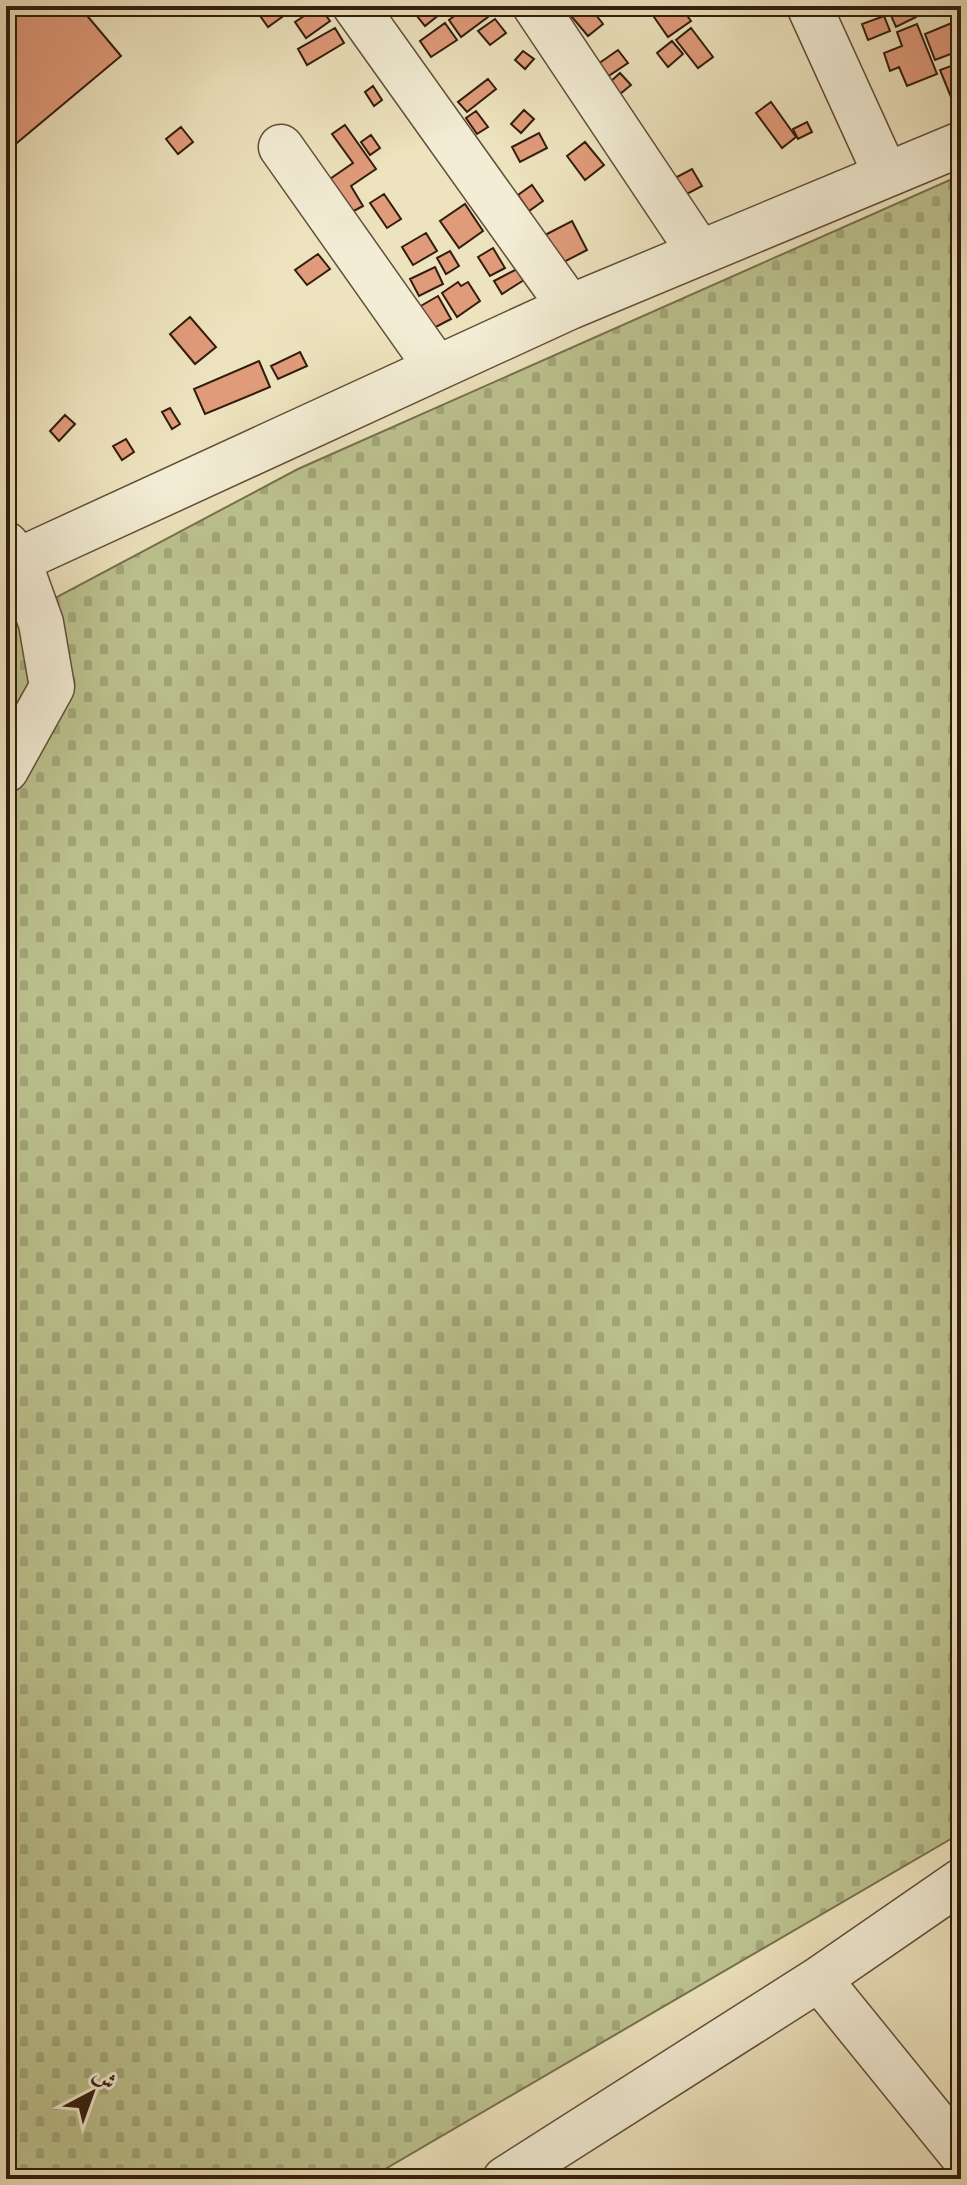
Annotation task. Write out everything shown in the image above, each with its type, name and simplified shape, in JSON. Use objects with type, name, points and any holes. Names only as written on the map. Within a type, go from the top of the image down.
[{"type":"street","points":[[355,6],[570,307]]},
{"type":"street","points":[[535,6],[700,253]]},
{"type":"street","points":[[809,6],[886,175]]},
{"type":"street","points":[[6,770],[52,687],[41,623],[10,556],[570,307],[961,144]]},
{"type":"street","points":[[281,147],[437,368]]},
{"type":"street","points":[[505,2179],[819,1979],[961,1881]]},
{"type":"street","points":[[819,1979],[961,2154]]},
{"type":"green space","points":[[961,175],[961,1833],[368,2179],[6,2179],[6,624],[298,469]]},
{"type":"building","points":[[6,6],[79,6],[121,56],[6,152]]},
{"type":"building","points":[[253,6],[274,6],[282,17],[268,27]]},
{"type":"building","points":[[319,6],[330,21],[306,38],[295,22]]},
{"type":"building","points":[[409,6],[442,6],[445,10],[425,26]]},
{"type":"building","points":[[468,6],[481,6],[488,17],[461,37],[449,20]]},
{"type":"building","points":[[584,6],[589,6],[603,24],[588,36],[571,16]]},
{"type":"building","points":[[649,6],[680,6],[691,21],[668,37]]},
{"type":"building","points":[[910,6],[916,17],[896,27],[889,11]]},
{"type":"building","points":[[884,16],[890,31],[868,40],[862,24]]},
{"type":"building","points":[[495,19],[506,33],[490,45],[478,31]]},
{"type":"building","points":[[959,20],[961,50],[935,60],[925,34]]},
{"type":"building","points":[[445,23],[457,40],[431,57],[420,41]]},
{"type":"building","points":[[917,24],[937,74],[907,86],[899,67],[890,71],[884,53],[902,46],[897,32]]},
{"type":"building","points":[[335,28],[344,43],[307,65],[298,49]]},
{"type":"building","points":[[691,28],[713,57],[698,68],[676,40]]},
{"type":"building","points":[[672,41],[683,54],[668,67],[657,53]]},
{"type":"building","points":[[618,50],[628,63],[607,77],[598,64]]},
{"type":"building","points":[[523,51],[534,59],[525,69],[515,60]]},
{"type":"building","points":[[959,63],[961,99],[953,102],[940,70]]},
{"type":"building","points":[[620,73],[631,85],[620,94],[610,82]]},
{"type":"building","points":[[488,79],[496,89],[467,112],[458,102]]},
{"type":"building","points":[[373,86],[382,100],[374,106],[365,92]]},
{"type":"building","points":[[771,102],[796,137],[782,148],[756,113]]},
{"type":"building","points":[[524,110],[534,119],[521,133],[511,124]]},
{"type":"building","points":[[476,111],[488,127],[477,134],[466,118]]},
{"type":"building","points":[[807,122],[812,132],[798,139],[793,129]]},
{"type":"building","points":[[345,125],[376,169],[351,186],[363,206],[350,213],[327,181],[353,163],[332,134]]},
{"type":"building","points":[[181,127],[193,142],[178,154],[166,139]]},
{"type":"building","points":[[539,133],[547,148],[520,162],[512,147]]},
{"type":"building","points":[[371,135],[380,148],[370,155],[361,142]]},
{"type":"building","points":[[585,142],[604,165],[585,180],[567,156]]},
{"type":"building","points":[[692,169],[702,186],[685,195],[675,178]]},
{"type":"building","points":[[532,185],[543,201],[529,211],[518,195]]},
{"type":"building","points":[[384,194],[401,219],[387,228],[370,203]]},
{"type":"building","points":[[465,204],[483,231],[459,248],[440,221]]},
{"type":"building","points":[[572,221],[587,250],[560,264],[545,235]]},
{"type":"building","points":[[426,233],[437,251],[413,265],[402,247]]},
{"type":"building","points":[[493,248],[505,268],[490,276],[478,257]]},
{"type":"building","points":[[450,251],[459,266],[446,274],[437,258]]},
{"type":"building","points":[[318,254],[330,269],[307,285],[295,270]]},
{"type":"building","points":[[435,267],[443,284],[419,296],[410,279]]},
{"type":"building","points":[[517,269],[524,280],[502,294],[494,281]]},
{"type":"building","points":[[458,282],[461,286],[468,282],[480,301],[457,317],[442,293]]},
{"type":"building","points":[[438,296],[451,319],[432,329],[419,307]]},
{"type":"building","points":[[190,317],[216,347],[195,364],[170,334]]},
{"type":"building","points":[[300,352],[307,366],[278,379],[271,366]]},
{"type":"building","points":[[259,361],[270,387],[205,414],[194,389]]},
{"type":"building","points":[[170,408],[180,424],[172,429],[162,412]]},
{"type":"building","points":[[65,415],[75,424],[59,441],[50,431]]},
{"type":"building","points":[[126,439],[134,452],[122,460],[113,446]]}]
